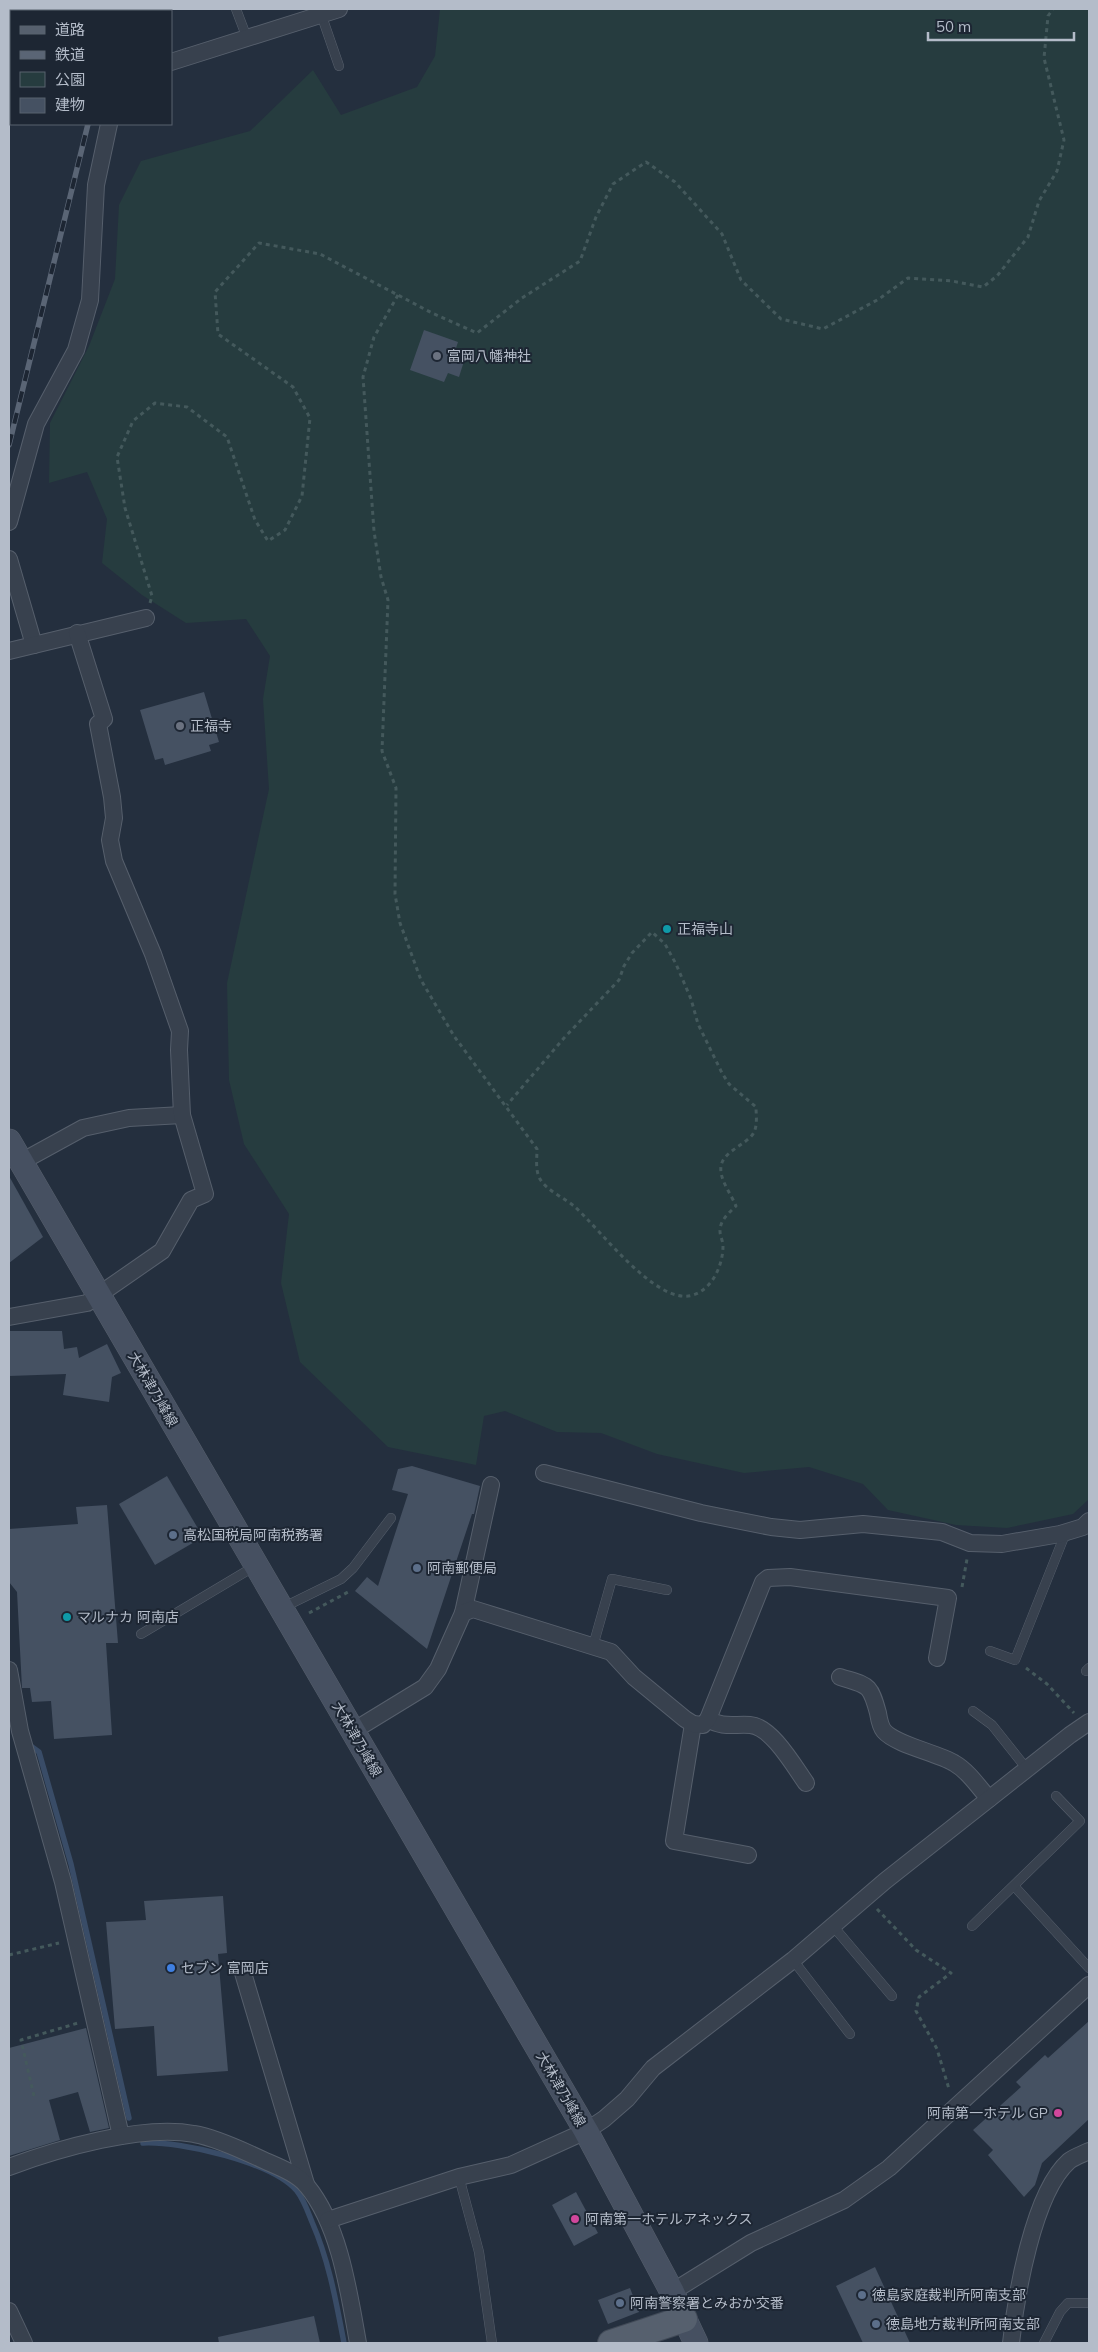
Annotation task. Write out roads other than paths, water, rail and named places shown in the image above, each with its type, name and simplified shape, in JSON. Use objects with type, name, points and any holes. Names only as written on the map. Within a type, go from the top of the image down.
[{"type":"main road","name":"大林津乃峰線","points":[[9,1141],[586,2131],[672,2292],[696,2343]]},
{"type":"main road","points":[[611,2343],[684,2319]]},
{"type":"street","points":[[172,62],[339,9]]},
{"type":"street","points":[[9,522],[36,424],[76,350],[90,300],[96,185],[109,125]]},
{"type":"street","points":[[9,559],[34,645]]},
{"type":"street","points":[[9,651],[77,633],[146,618]]},
{"type":"street","points":[[9,1317],[87,1303],[162,1251],[191,1200],[205,1194],[182,1114],[180,1031],[153,954],[114,861],[110,840],[114,818],[112,796],[98,724],[104,719],[77,633]]},
{"type":"street","points":[[21,1162],[83,1128],[129,1118],[182,1114]]},
{"type":"street","points":[[544,1473],[701,1513],[771,1527],[800,1530],[863,1524],[942,1532],[970,1543],[1002,1544],[1066,1532],[1083,1527],[1089,1521]]},
{"type":"street","points":[[352,1731],[425,1686],[438,1669],[463,1613],[491,1485]]},
{"type":"street","points":[[748,1855],[674,1841],[701,1721],[763,1582],[768,1578],[790,1578],[948,1598],[937,1658]]},
{"type":"street","points":[[463,1613],[473,1609],[593,1646],[617,1657],[634,1677],[685,1720],[716,1724],[751,1725],[766,1731],[806,1782]]},
{"type":"street","points":[[9,1670],[22,1738],[61,1876],[121,2136]]},
{"type":"street","points":[[840,1677],[868,1686],[873,1693],[880,1724],[885,1732],[917,1749],[953,1762],[963,1769],[989,1799]]},
{"type":"street","points":[[328,2220],[459,2177],[511,2165],[586,2131],[604,2119],[627,2099],[653,2068],[793,1960],[866,1897],[1088,1723]]},
{"type":"street","points":[[243,1973],[306,2184],[328,2220],[345,2276],[358,2343]]},
{"type":"street","points":[[672,2292],[751,2243],[844,2200],[889,2168],[1089,1985]]},
{"type":"street","points":[[9,2167],[86,2143],[121,2136],[156,2132],[194,2134],[251,2154],[306,2184]]},
{"type":"street","points":[[1011,2343],[1015,2305],[1035,2224],[1046,2190],[1069,2161],[1089,2151]]},
{"type":"street","points":[[9,2310],[24,2343]]},
{"type":"lane","points":[[236,9],[246,38]]},
{"type":"lane","points":[[321,14],[339,66]]},
{"type":"lane","points":[[282,1608],[341,1579],[353,1568],[391,1518]]},
{"type":"lane","points":[[990,1651],[1015,1660],[1066,1532]]},
{"type":"lane","points":[[142,1634],[256,1565]]},
{"type":"lane","points":[[593,1646],[612,1579],[667,1590]]},
{"type":"lane","points":[[973,1711],[992,1725],[1027,1769]]},
{"type":"lane","points":[[972,1926],[1015,1887],[1080,1821],[1056,1796]]},
{"type":"lane","points":[[1015,1887],[1089,1968]]},
{"type":"lane","points":[[833,1926],[892,1996]]},
{"type":"lane","points":[[793,1960],[850,2034]]},
{"type":"lane","points":[[459,2177],[479,2252],[492,2343]]},
{"type":"lane","points":[[1044,2343],[1060,2312],[1068,2303],[1089,2303]]},
{"type":"waterway","points":[[28,1744],[39,1752],[71,1864],[129,2118]]},
{"type":"waterway","points":[[143,2143],[160,2143],[225,2155],[268,2171],[297,2191],[306,2206],[323,2251],[344,2343]]},
{"type":"railway","points":[[9,445],[88,125]]},
{"type":"place","name":"富岡八幡神社","points":[[437,356]]},
{"type":"place","name":"正福寺","points":[[180,726]]},
{"type":"place","name":"正福寺山","points":[[667,929]]},
{"type":"place","name":"高松国税局阿南税務署","points":[[173,1535]]},
{"type":"place","name":"阿南郵便局","points":[[417,1568]]},
{"type":"place","name":"マルナカ 阿南店","points":[[67,1617]]},
{"type":"place","name":"セブン 富岡店","points":[[171,1968]]},
{"type":"place","name":"阿南第一ホテル GP","points":[[1058,2113]]},
{"type":"place","name":"阿南第一ホテルアネックス","points":[[575,2219]]},
{"type":"place","name":"徳島家庭裁判所阿南支部","points":[[862,2295]]},
{"type":"place","name":"阿南警察署とみおか交番","points":[[620,2303]]},
{"type":"place","name":"徳島地方裁判所阿南支部","points":[[876,2324]]}]
